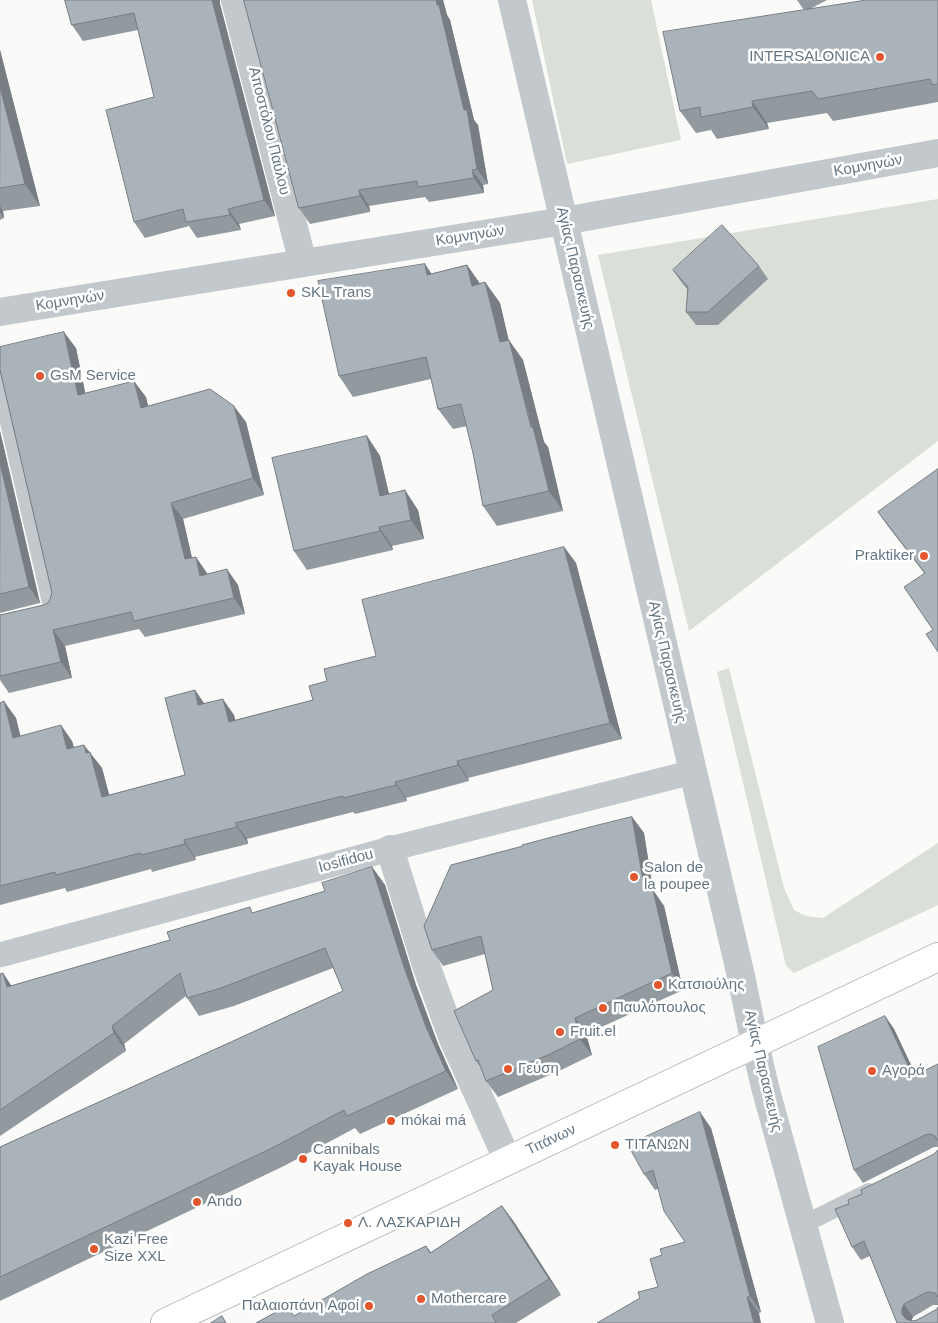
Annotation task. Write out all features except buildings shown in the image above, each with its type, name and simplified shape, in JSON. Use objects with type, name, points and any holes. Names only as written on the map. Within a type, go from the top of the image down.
[{"type":"main road","name":"Τιτάνων","points":[[164,1323],[938,957]]},
{"type":"street","name":"Αποστόλου Παύλου","points":[[235,0],[303,263]]},
{"type":"street","name":"Αγίας Παρασκευής","points":[[512,0],[693,772],[764,1087],[830,1323]]},
{"type":"street","name":"Κομνηνών","points":[[0,312],[564,221],[938,153]]},
{"type":"street","name":"Iosifidou","points":[[0,955],[390,849],[693,772]]},
{"type":"street","points":[[390,849],[426,968],[453,1039],[508,1161]]},
{"type":"lane","points":[[0,384],[53,611],[24,618]]},
{"type":"lane","points":[[802,1225],[887,1182]]},
{"type":"shaded area","points":[[532,0],[651,0],[681,140],[567,164]]},
{"type":"shaded area","points":[[938,199],[938,441],[689,631],[598,255]]},
{"type":"shaded area","points":[[729,668],[784,888],[794,910],[806,916],[823,918],[938,843],[938,905],[794,973],[786,966],[717,672]]},
{"type":"place","name":"INTERSALONICA","points":[[880,57]]},
{"type":"place","name":"SKL Trans","points":[[291,293]]},
{"type":"place","name":"GsM Service","points":[[40,376]]},
{"type":"place","name":"Praktiker","points":[[924,556]]},
{"type":"place","name":"Salon de la poupee","points":[[634,877]]},
{"type":"place","name":"Κατσιούλης","points":[[658,985]]},
{"type":"place","name":"Παυλόπουλος","points":[[603,1008]]},
{"type":"place","name":"Fruit.el","points":[[560,1032]]},
{"type":"place","name":"Γεύση","points":[[508,1069]]},
{"type":"place","name":"Αγορά","points":[[872,1071]]},
{"type":"place","name":"mókai má","points":[[391,1121]]},
{"type":"place","name":"ΤΙΤΑΝΩΝ","points":[[615,1145]]},
{"type":"place","name":"Cannibals Kayak House","points":[[303,1159]]},
{"type":"place","name":"Ando","points":[[197,1202]]},
{"type":"place","name":"Λ. ΛΑΣΚΑΡΙΔΗ","points":[[348,1223]]},
{"type":"place","name":"Kazi Free Size XXL","points":[[94,1249]]},
{"type":"place","name":"Mothercare","points":[[421,1299]]},
{"type":"place","name":"Παλαιοπάνη Αφοί","points":[[369,1306]]}]
